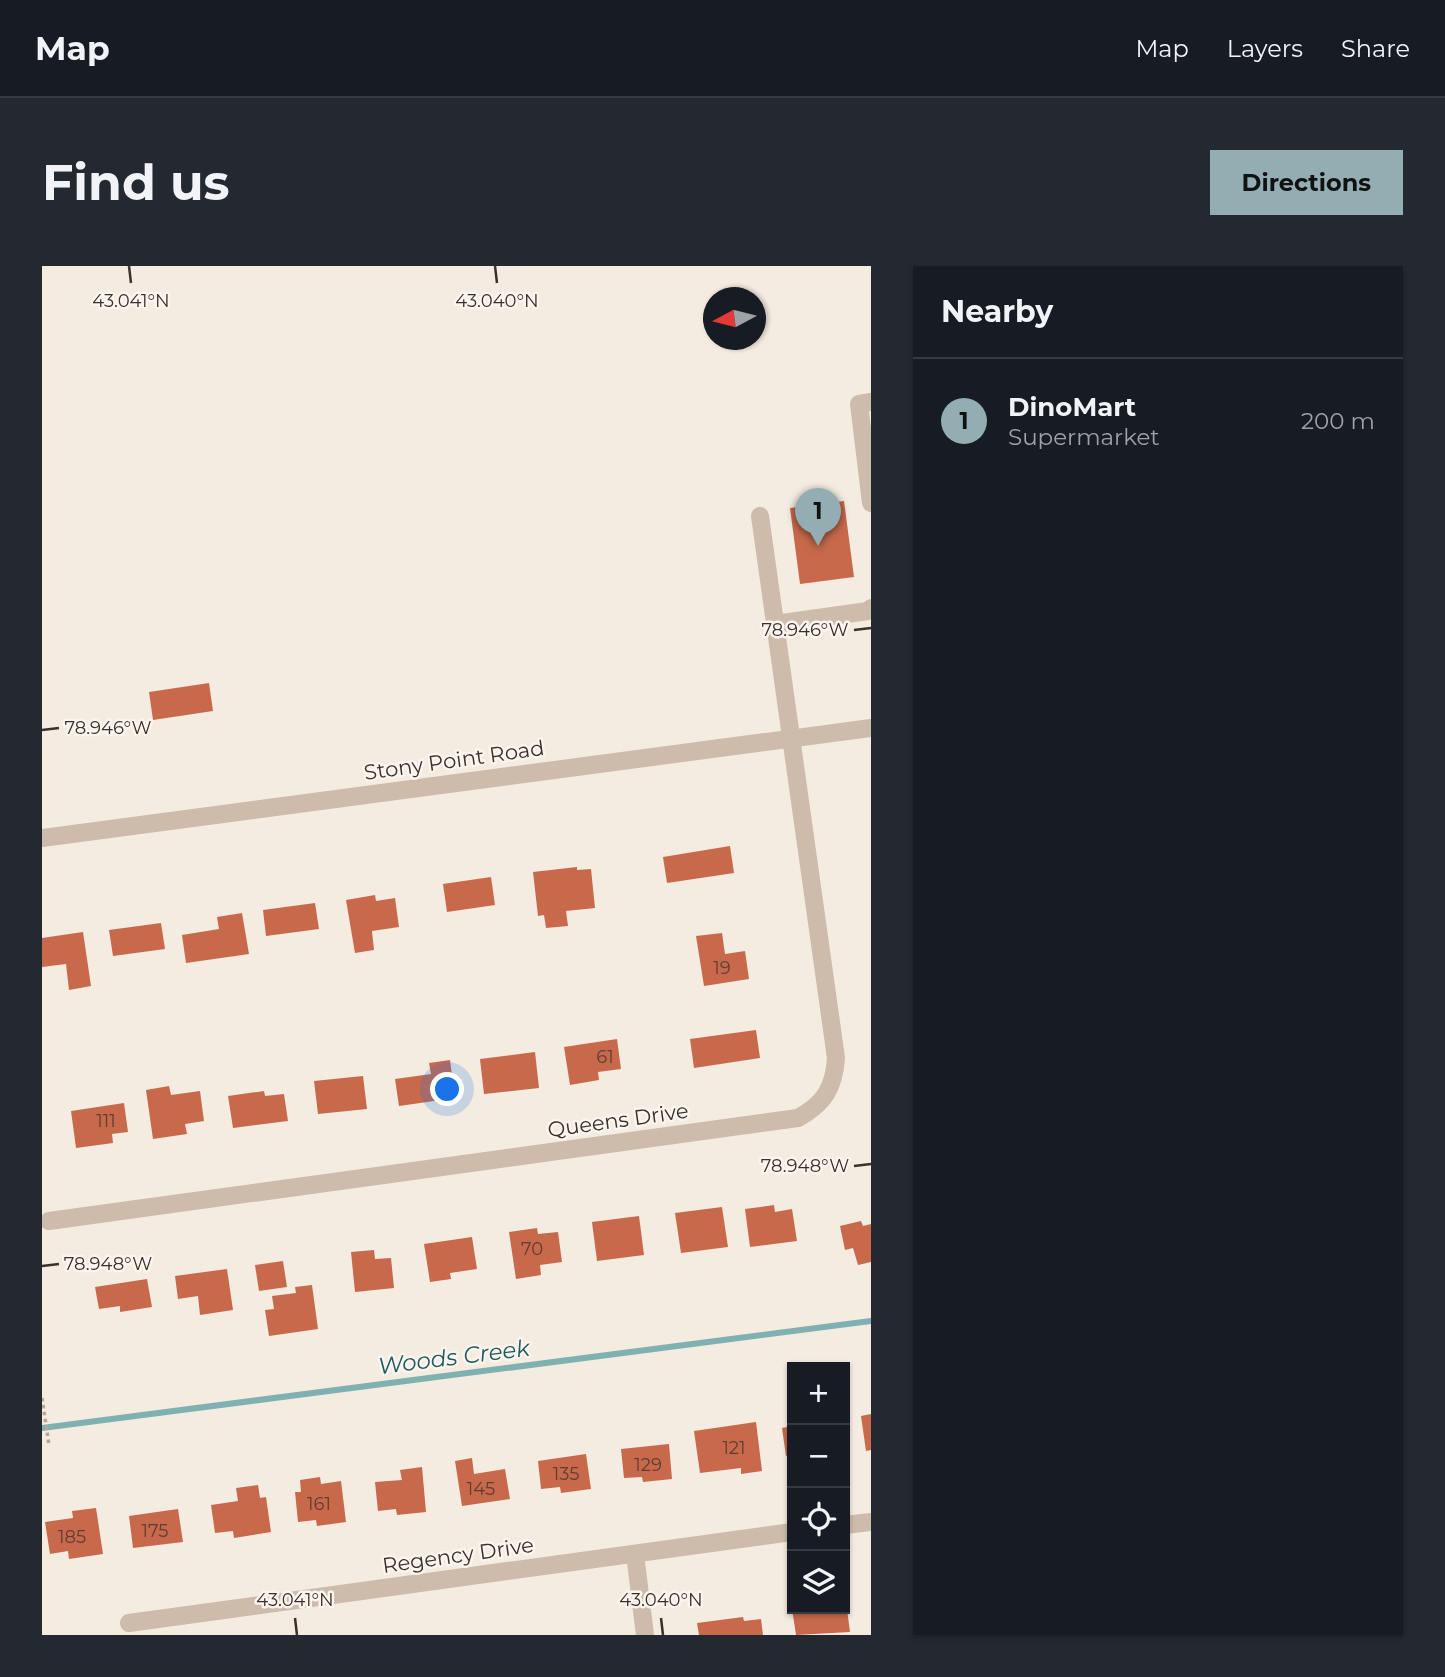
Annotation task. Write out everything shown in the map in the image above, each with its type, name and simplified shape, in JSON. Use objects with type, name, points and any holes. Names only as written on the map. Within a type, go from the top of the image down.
[{"type":"street","points":[[871,402],[859,404],[871,497]]},
{"type":"street","name":"Queens Drive","points":[[49,1221],[798,1118],[815,1109],[828,1094],[834,1078],[836,1058],[760,516]]},
{"type":"street","points":[[775,624],[868,611],[871,608]]},
{"type":"street","name":"Stony Point Road","points":[[42,838],[871,728]]},
{"type":"street","points":[[850,1524],[871,1521]]},
{"type":"street","name":"Regency Drive","points":[[129,1623],[787,1533]]},
{"type":"street","points":[[635,1554],[645,1635]]},
{"type":"path","points":[[43,1398],[49,1445]]},
{"type":"building","points":[[844,501],[854,577],[800,584],[790,508]]},
{"type":"building","points":[[209,683],[213,711],[153,720],[149,692]]},
{"type":"building","points":[[730,846],[734,873],[667,883],[663,857]]},
{"type":"building","points":[[577,867],[577,870],[591,869],[595,908],[566,911],[568,926],[546,928],[544,915],[538,916],[533,872]]},
{"type":"building","points":[[491,877],[495,905],[447,912],[443,884]]},
{"type":"building","points":[[375,895],[376,901],[395,898],[399,927],[372,931],[374,950],[355,953],[346,900]]},
{"type":"building","points":[[315,903],[319,929],[266,936],[263,910]]},
{"type":"building","points":[[242,913],[249,954],[186,963],[182,935],[219,929],[217,917]]},
{"type":"building","points":[[161,923],[165,949],[113,956],[109,930]]},
{"type":"building","points":[[83,932],[91,986],[69,990],[66,964],[42,967],[42,938]]},
{"type":"building","points":[[722,933],[725,954],[745,951],[749,979],[704,986],[696,936]]},
{"type":"building","points":[[756,1030],[760,1058],[694,1068],[690,1039]]},
{"type":"building","points":[[617,1039],[621,1069],[598,1072],[599,1080],[570,1085],[564,1047]]},
{"type":"building","points":[[535,1052],[539,1088],[484,1094],[480,1059]]},
{"type":"building","points":[[450,1060],[455,1098],[399,1106],[395,1079],[431,1074],[429,1063]]},
{"type":"building","points":[[363,1076],[367,1109],[318,1114],[314,1081]]},
{"type":"building","points":[[169,1086],[171,1095],[200,1091],[204,1121],[185,1124],[187,1134],[153,1139],[146,1090]]},
{"type":"building","points":[[264,1091],[265,1096],[284,1094],[288,1121],[233,1128],[228,1096]]},
{"type":"building","points":[[124,1103],[128,1132],[112,1134],[113,1143],[76,1148],[71,1111]]},
{"type":"building","points":[[774,1205],[775,1212],[792,1209],[797,1241],[750,1247],[745,1209]]},
{"type":"building","points":[[722,1207],[728,1247],[681,1253],[675,1213]]},
{"type":"building","points":[[639,1216],[644,1255],[597,1261],[592,1222]]},
{"type":"building","points":[[861,1221],[863,1226],[871,1224],[871,1262],[858,1265],[853,1248],[845,1250],[840,1226]]},
{"type":"building","points":[[537,1228],[538,1234],[558,1232],[562,1262],[540,1265],[541,1275],[516,1279],[509,1232]]},
{"type":"building","points":[[472,1237],[477,1269],[450,1273],[451,1279],[430,1282],[424,1244]]},
{"type":"building","points":[[374,1250],[375,1259],[391,1258],[394,1288],[355,1292],[351,1252]]},
{"type":"building","points":[[283,1261],[287,1287],[259,1291],[255,1265]]},
{"type":"building","points":[[227,1269],[233,1310],[200,1315],[198,1296],[178,1299],[175,1276]]},
{"type":"building","points":[[147,1279],[152,1307],[120,1312],[120,1306],[99,1309],[95,1287]]},
{"type":"building","points":[[312,1285],[318,1329],[269,1336],[265,1310],[274,1309],[272,1296],[296,1293],[295,1287]]},
{"type":"building","points":[[871,1414],[871,1450],[866,1451],[861,1416]]},
{"type":"building","points":[[756,1422],[762,1471],[741,1474],[741,1468],[700,1473],[694,1431]]},
{"type":"building","points":[[787,1427],[786,1456],[782,1428]]},
{"type":"building","points":[[669,1444],[672,1479],[643,1482],[642,1477],[624,1478],[621,1449]]},
{"type":"building","points":[[586,1454],[591,1489],[561,1493],[560,1487],[541,1489],[538,1461]]},
{"type":"building","points":[[472,1458],[474,1474],[505,1469],[510,1499],[462,1506],[455,1461]]},
{"type":"building","points":[[422,1467],[426,1512],[397,1515],[396,1509],[378,1511],[375,1482],[402,1480],[400,1470]]},
{"type":"building","points":[[320,1477],[321,1484],[341,1481],[346,1522],[317,1526],[316,1520],[298,1522],[295,1492],[301,1492],[300,1480]]},
{"type":"building","points":[[258,1485],[260,1498],[266,1497],[271,1532],[234,1538],[233,1531],[215,1533],[211,1505],[238,1501],[236,1488]]},
{"type":"building","points":[[96,1508],[103,1554],[69,1559],[68,1551],[50,1554],[45,1522],[73,1518],[72,1511]]},
{"type":"building","points":[[178,1509],[183,1542],[133,1548],[129,1516]]},
{"type":"building","points":[[793,1614],[848,1614],[850,1632],[796,1635]]},
{"type":"building","points":[[743,1617],[744,1621],[761,1619],[763,1635],[699,1635],[697,1623]]},
{"type":"waterway","name":"Woods Creek","points":[[42,1428],[871,1321]]},
{"type":"place","name":"DinoMart","points":[[818,546]]}]
